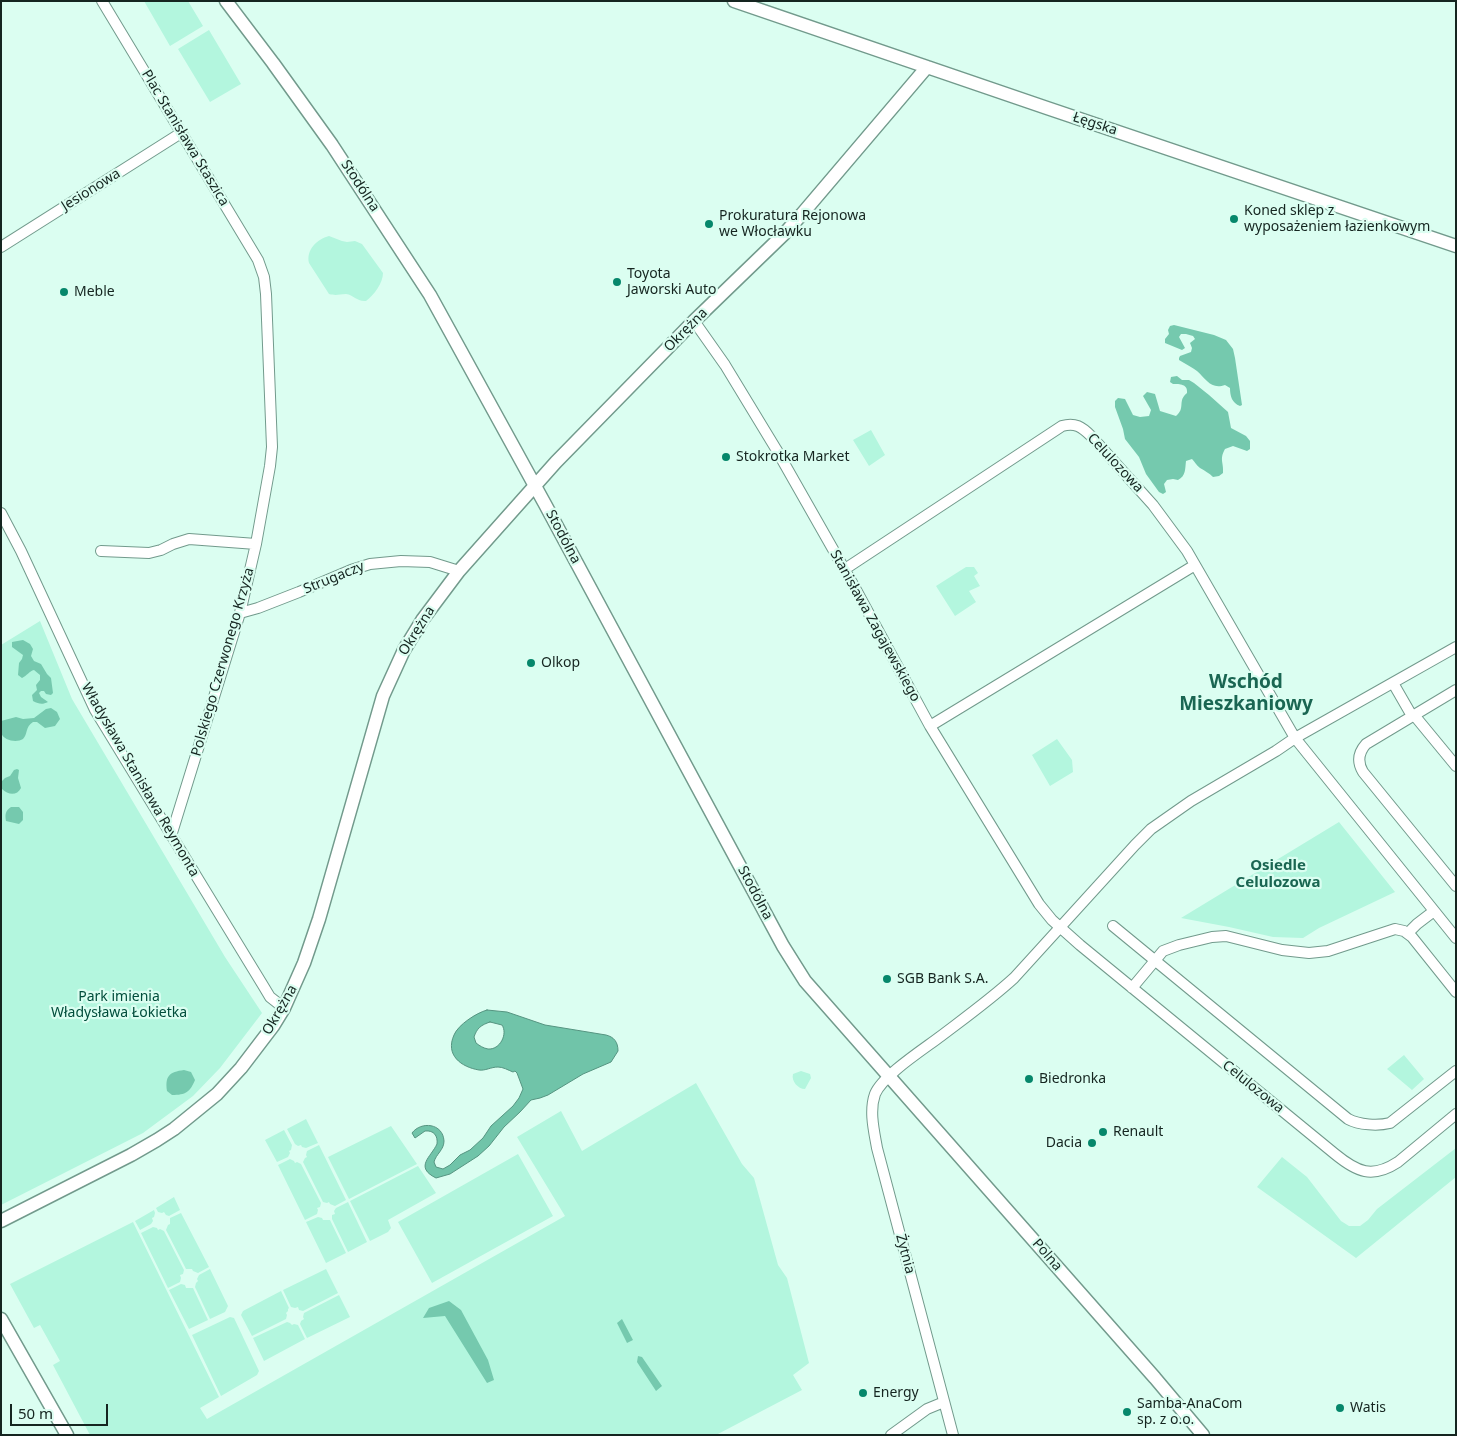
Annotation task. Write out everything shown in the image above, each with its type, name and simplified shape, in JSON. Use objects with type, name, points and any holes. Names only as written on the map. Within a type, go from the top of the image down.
[{"type":"street","name":"Plac Stanisława Staszica","points":[[102,1],[245,237],[258,260],[264,277]]},
{"type":"street","name":"Stodólna","points":[[226,1],[332,145],[434,303],[793,963],[805,981],[889,1077]]},
{"type":"street","name":"Łęgska","points":[[734,1],[1456,246]]},
{"type":"street","name":"Okrężna","points":[[1,1221],[131,1155],[174,1129],[217,1094],[241,1068],[273,1026],[284,1008],[304,963],[319,919],[383,696],[390,678],[415,630],[459,571],[534,486],[694,321],[784,234],[927,67]]},
{"type":"street","name":"Jesionowa","points":[[1,247],[181,133]]},
{"type":"street","name":"Polskiego Czerwonego Krzyża","points":[[171,836],[240,613],[256,544],[270,466],[272,447],[264,277]]},
{"type":"street","name":"Stanisława Zagajewskiego","points":[[694,321],[725,365],[845,569],[930,726],[1039,904],[1059,928]]},
{"type":"street","name":"Celulozowa","points":[[845,569],[1062,426],[1075,424],[1083,429],[1147,497],[1172,529],[1195,565],[1295,738],[1456,938]]},
{"type":"street","name":"Władysława Stanisława Reymonta","points":[[1,513],[21,551],[95,710],[270,997],[284,1008]]},
{"type":"street","points":[[101,551],[149,552],[162,550],[189,539],[256,544]]},
{"type":"street","name":"Strugaczy","points":[[240,613],[258,608],[370,564],[401,560],[430,562],[459,571]]},
{"type":"street","points":[[930,726],[1195,565]]},
{"type":"street","points":[[889,1077],[994,996],[1014,978],[1135,845],[1161,821],[1190,801],[1295,738],[1456,647]]},
{"type":"street","points":[[1393,683],[1413,716],[1456,766]]},
{"type":"street","points":[[1456,690],[1366,744],[1361,751],[1359,764],[1363,772],[1456,886]]},
{"type":"street","points":[[1408,933],[1434,911]]},
{"type":"street","points":[[1113,926],[1353,1122],[1381,1125],[1390,1123],[1455,1072]]},
{"type":"street","name":"Celulozowa","points":[[1059,928],[1327,1148],[1358,1170],[1371,1172],[1389,1168],[1456,1114]]},
{"type":"street","points":[[1132,988],[1166,949],[1217,936],[1226,936],[1293,952],[1309,953],[1328,951],[1395,929],[1408,933],[1456,992]]},
{"type":"street","name":"Żytnia","points":[[889,1077],[880,1085],[873,1103],[877,1148],[954,1435]]},
{"type":"street","name":"Polna","points":[[889,1077],[1203,1435]]},
{"type":"street","points":[[1,1320],[67,1435]]},
{"type":"street","points":[[891,1435],[927,1409],[944,1402]]},
{"type":"green space","points":[[144,1],[188,1],[203,26],[170,46]]},
{"type":"green space","points":[[209,30],[241,84],[210,102],[178,49]]},
{"type":"green space","points":[[329,236],[342,241],[355,241],[362,244],[383,273],[378,288],[366,301],[346,294],[329,294],[309,263],[309,254],[313,246]]},
{"type":"green space","points":[[871,430],[885,455],[869,466],[853,440]]},
{"type":"green space","points":[[966,567],[974,567],[978,573],[974,576],[980,586],[969,591],[976,602],[955,616],[936,586]]},
{"type":"green space","name":"Park imienia Władysława Łokietka","points":[[40,621],[72,699],[225,957],[262,1013],[220,1068],[193,1096],[143,1133],[1,1205],[1,645]]},
{"type":"green space","points":[[1057,739],[1072,760],[1073,772],[1050,786],[1032,755]]},
{"type":"green space","points":[[1339,822],[1395,892],[1319,928],[1303,938],[1273,937],[1181,918]]},
{"type":"green space","points":[[1404,1055],[1424,1079],[1412,1090],[1387,1069]]},
{"type":"green space","points":[[801,1071],[810,1074],[811,1078],[805,1089],[798,1086],[793,1079],[793,1074]]},
{"type":"green space","points":[[696,1083],[742,1164],[754,1178],[778,1265],[787,1278],[809,1363],[793,1375],[802,1390],[716,1435],[90,1435],[53,1365],[60,1361],[40,1325],[34,1328],[10,1284],[133,1222],[219,1397],[200,1408],[207,1419],[565,1216],[517,1137],[561,1111],[582,1151]]},
{"type":"green space","points":[[306,1119],[318,1143],[306,1148],[295,1144],[287,1129]]},
{"type":"green space","points":[[391,1126],[417,1164],[349,1199],[328,1157]]},
{"type":"green space","points":[[284,1130],[292,1145],[291,1150],[288,1157],[277,1162],[265,1140]]},
{"type":"green space","points":[[319,1145],[346,1200],[335,1206],[329,1202],[323,1202],[303,1162],[307,1157],[307,1151]]},
{"type":"green space","points":[[1456,1148],[1456,1177],[1356,1258],[1257,1187],[1282,1157],[1307,1177],[1341,1221],[1349,1226],[1360,1226],[1377,1209]]},
{"type":"green space","points":[[518,1154],[553,1216],[432,1283],[398,1222]]},
{"type":"green space","points":[[290,1159],[295,1163],[301,1164],[321,1203],[320,1207],[317,1208],[317,1214],[305,1220],[278,1165]]},
{"type":"green space","points":[[418,1166],[436,1193],[388,1220],[391,1228],[388,1232],[370,1241],[350,1201]]},
{"type":"green space","points":[[174,1197],[180,1210],[169,1216],[164,1212],[158,1212],[156,1208]]},
{"type":"green space","points":[[348,1202],[367,1242],[348,1252],[332,1219],[332,1215],[335,1214],[336,1208]]},
{"type":"green space","points":[[154,1210],[155,1213],[151,1224],[140,1230],[135,1221]]},
{"type":"green space","points":[[181,1213],[209,1267],[198,1273],[192,1269],[186,1269],[166,1230],[170,1224],[170,1218]]},
{"type":"green space","points":[[318,1217],[323,1220],[330,1220],[346,1253],[326,1263],[306,1222]]},
{"type":"green space","points":[[153,1227],[164,1231],[184,1270],[183,1274],[180,1275],[180,1282],[168,1288],[141,1233]]},
{"type":"green space","points":[[210,1269],[228,1306],[225,1312],[210,1319],[195,1287],[199,1275]]},
{"type":"green space","points":[[326,1269],[338,1293],[303,1311],[299,1310],[298,1307],[291,1307],[283,1290]]},
{"type":"green space","points":[[181,1284],[185,1285],[186,1288],[193,1288],[208,1320],[189,1329],[169,1290]]},
{"type":"green space","points":[[281,1291],[289,1308],[286,1313],[286,1319],[252,1336],[241,1315],[243,1311]]},
{"type":"green space","points":[[339,1295],[350,1317],[307,1338],[300,1324],[304,1319],[304,1313]]},
{"type":"green space","points":[[230,1317],[234,1318],[259,1371],[257,1375],[221,1396],[192,1335]]},
{"type":"green space","points":[[287,1322],[292,1325],[298,1325],[305,1339],[264,1361],[253,1338]]},
{"type":"shaded area","points":[[1174,325],[1226,340],[1233,349],[1242,405],[1237,405],[1233,401],[1230,388],[1225,385],[1212,385],[1197,371],[1179,360],[1180,356],[1191,352],[1190,343],[1195,339],[1193,336],[1181,334],[1179,337],[1185,348],[1182,350],[1165,343],[1170,326]]},
{"type":"shaded area","points":[[1177,376],[1182,380],[1189,380],[1194,383],[1228,412],[1231,428],[1246,436],[1250,441],[1250,449],[1247,451],[1233,446],[1225,449],[1222,459],[1223,473],[1219,476],[1213,477],[1199,467],[1192,459],[1186,461],[1185,472],[1178,480],[1167,480],[1164,484],[1166,492],[1163,494],[1159,492],[1146,474],[1139,457],[1125,439],[1115,407],[1115,401],[1118,398],[1125,399],[1133,415],[1140,417],[1149,416],[1151,410],[1143,396],[1147,392],[1155,394],[1160,411],[1176,416],[1181,410],[1182,399],[1187,393],[1185,386],[1170,382],[1171,377]]},
{"type":"shaded area","points":[[23,640],[30,644],[33,649],[31,656],[34,661],[41,664],[51,678],[53,693],[51,695],[41,691],[39,693],[48,702],[46,703],[40,704],[33,701],[32,695],[37,690],[36,685],[40,680],[40,675],[34,670],[22,678],[18,675],[19,663],[23,655],[12,647],[12,642]]},
{"type":"shaded area","points":[[51,708],[57,712],[60,719],[55,726],[45,728],[37,722],[33,722],[23,739],[17,741],[5,738],[1,733],[1,721],[16,717],[23,719],[34,718],[46,709]]},
{"type":"shaded area","points":[[17,769],[19,770],[18,778],[21,788],[12,794],[2,789],[2,781]]},
{"type":"shaded area","points":[[11,807],[19,807],[23,812],[23,820],[19,824],[6,821],[6,813]]},
{"type":"shaded area","points":[[487,1010],[507,1012],[545,1025],[606,1035],[615,1040],[618,1051],[611,1062],[583,1074],[548,1095],[531,1100],[478,1156],[450,1174],[436,1178],[429,1174],[425,1166],[437,1144],[436,1136],[431,1131],[425,1131],[415,1138],[412,1133],[416,1129],[426,1126],[436,1127],[440,1130],[443,1135],[444,1144],[434,1162],[436,1167],[443,1169],[460,1155],[470,1150],[483,1138],[491,1126],[513,1106],[523,1089],[515,1071],[498,1067],[481,1070],[472,1068],[461,1063],[453,1054],[452,1042],[456,1031],[468,1020]],"holes":[[[490,1022],[502,1025],[504,1029],[502,1041],[496,1047],[488,1049],[476,1043],[474,1037],[476,1031],[482,1026]]]},
{"type":"shaded area","points":[[184,1070],[191,1072],[195,1080],[187,1092],[172,1095],[167,1091],[168,1078],[175,1072]]},
{"type":"shaded area","points":[[449,1301],[461,1310],[488,1360],[494,1380],[487,1383],[445,1316],[423,1318],[429,1308]]},
{"type":"shaded area","points":[[622,1319],[633,1340],[627,1343],[617,1323]]},
{"type":"shaded area","points":[[638,1356],[642,1357],[662,1386],[656,1391],[637,1362]]},
{"type":"place","name":"Koned sklep z wyposażeniem łazienkowym","points":[[1234,219]]},
{"type":"place","name":"Prokuratura Rejonowa we Włocławku","points":[[709,224]]},
{"type":"place","name":"Toyota Jaworski Auto","points":[[617,282]]},
{"type":"place","name":"Meble","points":[[64,292]]},
{"type":"place","name":"Stokrotka Market","points":[[726,457]]},
{"type":"place","name":"Olkop","points":[[531,663]]},
{"type":"place","name":"SGB Bank S.A.","points":[[887,979]]},
{"type":"place","name":"Biedronka","points":[[1029,1079]]},
{"type":"place","name":"Renault","points":[[1103,1132]]},
{"type":"place","name":"Dacia","points":[[1092,1143]]},
{"type":"place","name":"Energy","points":[[863,1393]]},
{"type":"place","name":"Watis","points":[[1340,1408]]},
{"type":"place","name":"Samba-AnaCom sp. z o.o.","points":[[1127,1412]]},
{"type":"district","name":"Wschód Mieszkaniowy","points":[[1246,694]]},
{"type":"district","name":"Osiedle Celulozowa","points":[[1278,874]]}]
